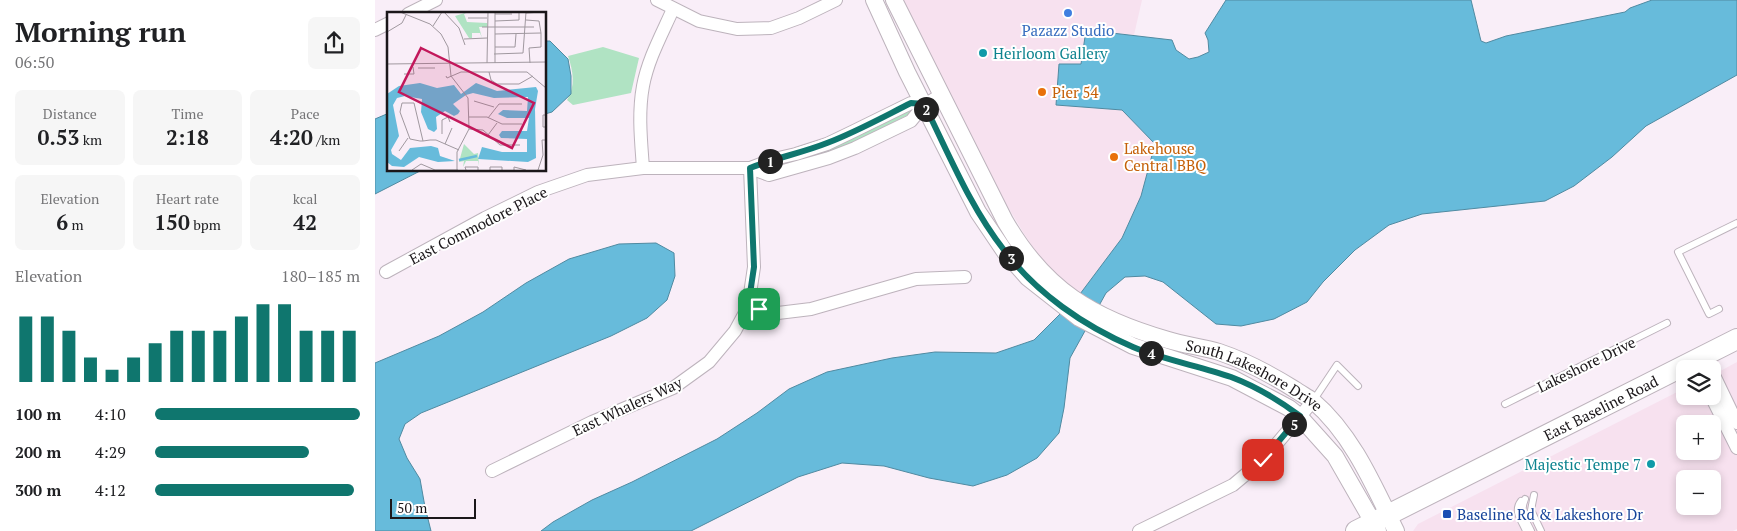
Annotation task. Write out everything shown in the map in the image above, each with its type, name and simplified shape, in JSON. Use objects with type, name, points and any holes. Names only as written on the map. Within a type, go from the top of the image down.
[{"type":"main road","name":"East Baseline Road","points":[[1711,360],[1737,339]]},
{"type":"main road","name":"East Baseline Road","points":[[1378,526],[1676,380]]},
{"type":"street","points":[[412,12],[436,0]]},
{"type":"street","points":[[657,0],[699,21],[737,29],[771,28],[799,18],[836,0]]},
{"type":"street","name":"South Lakeshore Drive","points":[[873,0],[978,212],[996,240],[1028,278],[1103,324],[1133,346],[1232,378],[1264,393],[1289,408],[1300,416],[1335,456],[1378,526]]},
{"type":"street","name":"South Lakeshore Drive","points":[[894,0],[1013,236],[1063,300]]},
{"type":"street","points":[[643,168],[640,127],[643,86],[656,44],[673,9]]},
{"type":"street","points":[[375,30],[387,24]]},
{"type":"street","name":"East Commodore Place","points":[[386,272],[485,218],[538,192],[587,175],[643,168],[750,168],[769,175],[829,158],[855,148],[911,121],[924,104],[941,95]]},
{"type":"street","name":"East Whalers Way","points":[[492,471],[592,422],[673,388],[709,362],[735,331],[748,307],[754,267],[750,168]]},
{"type":"street","points":[[748,307],[778,313],[811,309],[916,279],[965,277]]},
{"type":"street","name":"South Lakeshore Drive","points":[[1103,324],[1226,355],[1266,372],[1313,401],[1343,434],[1372,482],[1378,526]]},
{"type":"street","points":[[1721,396],[1737,424]]},
{"type":"street","points":[[1139,531],[1233,485],[1263,460],[1313,401]]},
{"type":"street","points":[[1716,405],[1737,448]]},
{"type":"lane","points":[[1719,308],[1709,314],[1678,252],[1737,223]]},
{"type":"lane","name":"Lakeshore Drive","points":[[1505,404],[1667,323]]},
{"type":"lane","points":[[1313,401],[1337,365],[1358,386]]},
{"type":"lane","points":[[1526,531],[1517,510],[1519,503],[1527,498]]},
{"type":"lane","points":[[1527,498],[1521,508],[1531,531]]},
{"type":"lane","points":[[1527,498],[1526,510],[1537,531]]},
{"type":"lane","points":[[1527,498],[1541,531]]},
{"type":"shaded area","points":[[903,0],[1142,0],[1134,35],[1086,30],[1081,64],[1059,64],[1056,105],[1122,110],[1155,143],[1141,196],[1122,238],[1080,294],[1060,281],[1040,258],[1023,232],[1002,197],[930,58]]},
{"type":"shaded area","points":[[1737,362],[1737,529],[1733,531],[1413,531],[1418,524],[1676,393],[1676,405],[1721,405],[1721,371]]},
{"type":"green space","points":[[603,47],[639,58],[631,93],[573,105],[567,100],[573,84],[568,56]]},
{"type":"green space","points":[[911,110],[910,114],[846,146],[781,166],[781,164]]},
{"type":"water","points":[[1226,0],[1471,0],[1481,41],[1486,43],[1506,36],[1625,12],[1630,8],[1652,0],[1737,0],[1737,75],[1646,126],[1612,157],[1574,186],[1545,201],[1422,214],[1389,225],[1355,250],[1323,282],[1307,302],[1274,319],[1241,326],[1216,324],[1163,282],[1145,276],[1125,277],[1106,293],[1070,358],[1059,433],[1037,458],[1007,475],[973,486],[929,478],[884,466],[842,463],[798,477],[691,531],[541,531],[592,500],[717,439],[789,389],[827,372],[892,358],[935,352],[996,353],[1034,340],[1080,294],[1122,238],[1141,196],[1155,144],[1122,110],[1056,105],[1059,64],[1081,64],[1086,30],[1172,40],[1176,50],[1189,59],[1198,57],[1209,52],[1205,33]]},
{"type":"water","points":[[546,41],[550,41],[568,59],[571,76],[571,94],[552,112],[546,114]]},
{"type":"water","points":[[387,114],[387,171],[420,171],[375,194],[375,119]]},
{"type":"water","points":[[656,243],[674,253],[675,276],[667,300],[647,318],[611,336],[421,413],[405,424],[399,439],[407,458],[420,479],[431,531],[375,531],[375,363],[439,336],[483,312],[526,283],[569,259],[619,244]]},
{"type":"place","name":"Pazazz Studio","points":[[1068,13]]},
{"type":"place","name":"Heirloom Gallery","points":[[983,53]]},
{"type":"place","name":"Pier 54","points":[[1042,92]]},
{"type":"place","name":"Lakehouse Central BBQ","points":[[1114,157]]},
{"type":"place","name":"Majestic Tempe 7","points":[[1651,464]]},
{"type":"place","name":"Baseline Rd & Lakeshore Dr","points":[[1447,514]]},
{"type":"route","points":[[759,309],[748,307],[754,267],[750,168],[827,144],[911,103],[924,104],[978,212],[1005,252],[1028,278],[1079,318],[1101,330],[1133,346],[1232,378],[1264,393],[1300,416],[1263,460]]}]
